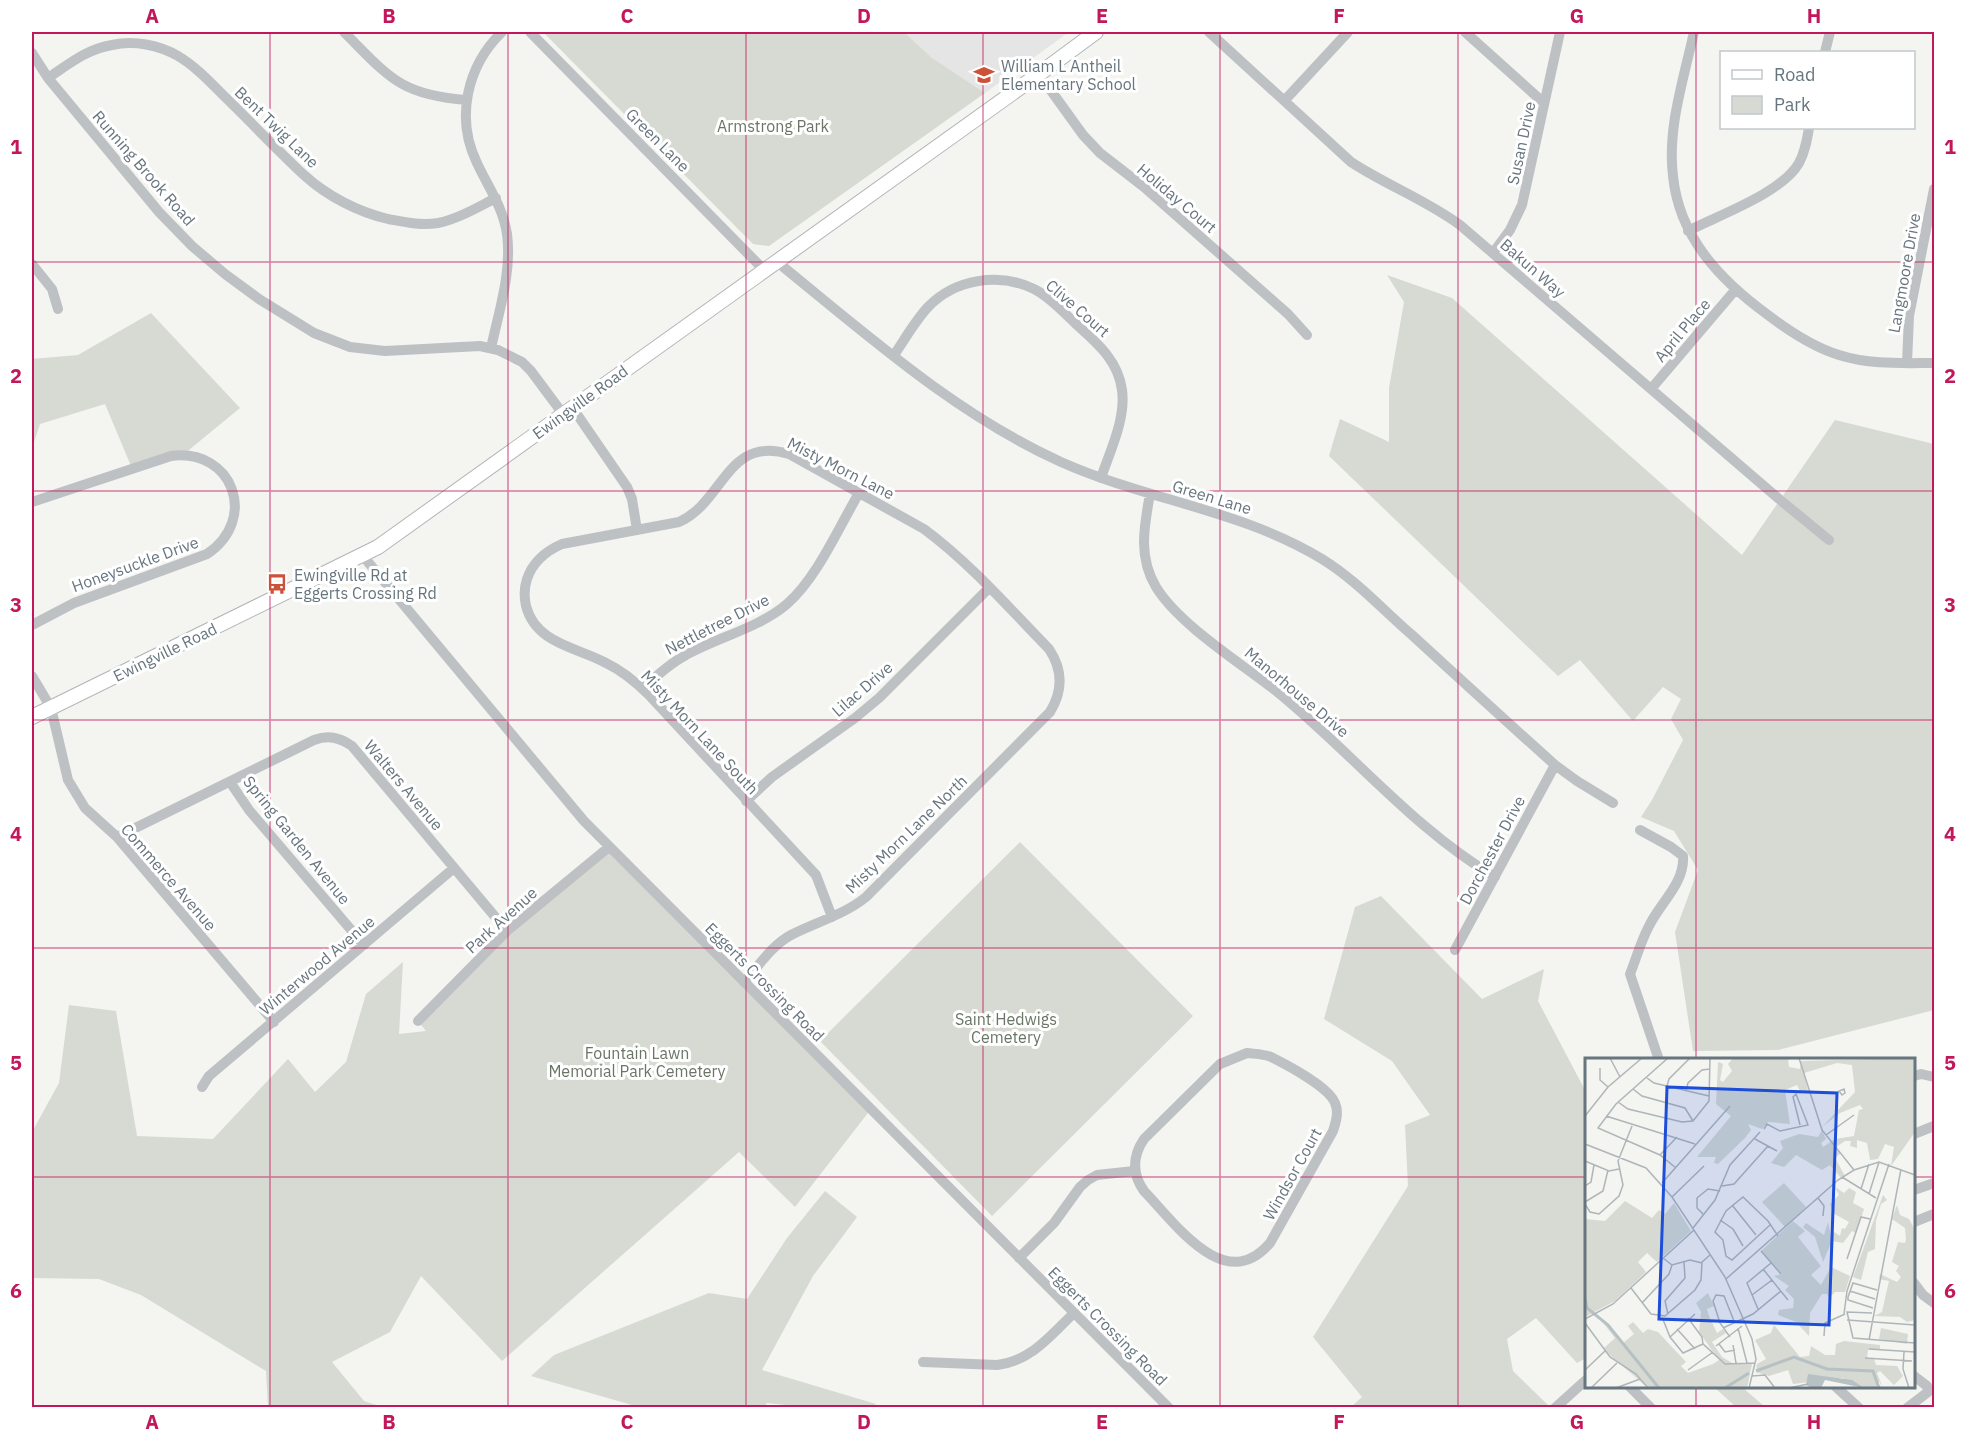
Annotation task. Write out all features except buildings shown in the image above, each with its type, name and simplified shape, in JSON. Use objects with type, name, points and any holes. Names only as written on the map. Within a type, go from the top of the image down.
[{"type":"main road","name":"Ewingville Road","points":[[32,717],[363,556],[1096,32]]},
{"type":"street","points":[[344,32],[386,74],[400,84],[430,96],[467,100]]},
{"type":"street","points":[[491,348],[508,267],[507,232],[496,198],[470,147],[466,115],[467,100],[477,65],[485,51],[502,32]]},
{"type":"street","name":"Green Lane","points":[[530,32],[764,270]]},
{"type":"street","name":"Bakun Way","points":[[1209,32],[1351,162],[1372,176],[1443,212],[1829,540]]},
{"type":"street","points":[[1285,100],[1348,32]]},
{"type":"street","points":[[1465,32],[1544,104]]},
{"type":"street","name":"Susan Drive","points":[[1493,253],[1510,231],[1522,206],[1560,32]]},
{"type":"street","points":[[1694,32],[1675,122],[1671,160],[1676,195],[1688,231],[1707,260],[1736,289],[1779,323],[1821,348],[1859,360],[1935,363]]},
{"type":"street","points":[[1825,51],[1830,32]]},
{"type":"street","name":"Bent Twig Lane","points":[[48,78],[82,55],[97,48],[129,43],[160,48],[176,54],[201,73],[305,176],[339,200],[358,209],[402,222],[436,223],[450,220],[496,198]]},
{"type":"street","name":"Running Brook Road","points":[[32,53],[48,78],[169,223],[225,274],[286,317],[330,341],[367,350],[480,346],[510,355],[522,362],[568,410],[627,487],[632,499],[637,530]]},
{"type":"street","name":"Holiday Court","points":[[1039,74],[1083,135],[1100,153],[1144,187],[1288,314],[1307,335]]},
{"type":"street","points":[[1688,231],[1782,183],[1799,164],[1809,129]]},
{"type":"street","name":"Langmoore Drive","points":[[1907,363],[1909,316],[1935,189]]},
{"type":"street","name":"Green Lane","points":[[776,261],[894,356],[997,428],[1061,462],[1101,478],[1252,525],[1302,547],[1323,560],[1369,594],[1555,765],[1613,803]]},
{"type":"street","points":[[32,264],[52,288],[58,309]]},
{"type":"street","name":"Clive Court","points":[[894,356],[921,316],[939,298],[951,290],[979,280],[1007,280],[1034,289],[1048,297],[1101,347],[1115,366],[1120,378],[1123,398],[1121,417],[1101,478]]},
{"type":"street","name":"April Place","points":[[1652,389],[1736,289]]},
{"type":"street","name":"Misty Morn Lane","points":[[535,562],[562,544],[679,522],[697,512],[737,462],[758,452],[769,450],[789,454],[924,529],[955,554],[1049,649],[1059,669],[1060,679]]},
{"type":"street","name":"Honeysuckle Drive","points":[[32,502],[181,454],[203,459],[221,471],[232,490],[235,512],[233,523],[223,541],[207,554],[74,603],[32,625]]},
{"type":"street","name":"Nettletree Drive","points":[[643,689],[672,663],[687,654],[771,615],[786,605],[809,580],[859,493]]},
{"type":"street","name":"Manorhouse Drive","points":[[1150,494],[1143,529],[1143,543],[1150,574],[1163,596],[1200,633],[1310,719],[1446,845],[1495,877]]},
{"type":"street","name":"Eggerts Crossing Road","points":[[363,556],[557,790],[609,847],[1169,1407]]},
{"type":"street","name":"Misty Morn Lane South","points":[[535,562],[526,581],[525,593],[528,613],[534,624],[551,639],[620,670],[643,689],[816,875],[832,917]]},
{"type":"street","name":"Lilac Drive","points":[[746,801],[772,777],[864,711],[989,588]]},
{"type":"street","points":[[32,676],[51,708]]},
{"type":"street","name":"Misty Morn Lane North","points":[[744,982],[781,942],[791,935],[856,905],[866,897],[1050,712],[1059,690],[1060,679]]},
{"type":"street","name":"Commerce Avenue","points":[[51,708],[63,764],[76,794],[96,820],[117,837],[274,1022]]},
{"type":"street","name":"Walters Avenue","points":[[117,837],[319,738],[328,737],[345,741],[352,746],[507,932]]},
{"type":"street","name":"Dorchester Drive","points":[[1455,950],[1555,765]]},
{"type":"street","name":"Spring Garden Avenue","points":[[230,782],[249,810],[364,945]]},
{"type":"street","points":[[1640,830],[1683,856],[1684,869],[1666,902],[1649,925],[1630,974],[1659,1058]]},
{"type":"street","name":"Park Avenue","points":[[418,1021],[507,932],[609,847]]},
{"type":"street","name":"Winterwood Avenue","points":[[202,1087],[210,1076],[454,868]]},
{"type":"street","name":"Windsor Court","points":[[1247,1053],[1269,1056],[1321,1086],[1336,1104],[1333,1131],[1270,1243],[1263,1252],[1246,1261],[1221,1261],[1200,1248],[1144,1191],[1134,1171],[1136,1154],[1144,1139],[1220,1064],[1239,1055],[1247,1053]]},
{"type":"street","points":[[1915,1076],[1921,1074],[1935,1077]]},
{"type":"street","points":[[1915,1134],[1935,1126]]},
{"type":"street","points":[[1019,1258],[1054,1223],[1080,1187],[1088,1180],[1096,1175],[1134,1171]]},
{"type":"street","points":[[1915,1190],[1935,1183]]},
{"type":"street","points":[[1915,1222],[1935,1214]]},
{"type":"street","points":[[1915,1284],[1923,1295],[1935,1303]]},
{"type":"street","points":[[923,1362],[1009,1364],[1032,1353],[1074,1313]]},
{"type":"street","points":[[1907,1407],[1931,1389],[1915,1377]]},
{"type":"street","points":[[1555,1407],[1585,1382]]},
{"type":"street","points":[[1631,1388],[1651,1407]]},
{"type":"street","points":[[1836,1388],[1859,1407]]},
{"type":"shaded area","name":"William L Antheil Elementary School","points":[[904,32],[1069,32],[985,93],[931,57]]},
{"type":"green space","name":"Armstrong Park","points":[[543,32],[904,32],[931,57],[985,93],[769,246],[753,244]]},
{"type":"green space","points":[[1387,275],[1452,298],[1742,555],[1835,420],[1934,444],[1934,1010],[1778,1050],[1693,1051],[1675,932],[1698,870],[1674,831],[1641,817],[1683,740],[1671,719],[1681,699],[1663,687],[1633,721],[1580,660],[1558,676],[1329,456],[1340,419],[1389,442],[1389,388],[1404,302]]},
{"type":"green space","points":[[151,313],[240,408],[184,454],[131,466],[105,404],[40,424],[32,448],[32,359],[78,355]]},
{"type":"green space","name":"Saint Hedwigs Cemetery","points":[[1020,842],[1193,1016],[992,1216],[820,1041]]},
{"type":"green space","name":"Fountain Lawn Memorial Park Cemetery","points":[[609,847],[871,1109],[795,1207],[739,1152],[502,1361],[421,1276],[390,1332],[332,1362],[364,1401],[382,1407],[268,1407],[266,1371],[141,1295],[99,1279],[32,1278],[32,1132],[59,1083],[69,1005],[116,1011],[137,1136],[213,1139],[288,1059],[315,1092],[346,1062],[366,994],[403,962],[399,1034],[426,1031],[418,1021],[507,931]]},
{"type":"green space","points":[[1381,896],[1482,999],[1544,969],[1538,1001],[1585,1090],[1585,1359],[1577,1363],[1536,1318],[1507,1339],[1513,1371],[1550,1407],[1351,1407],[1362,1397],[1313,1337],[1408,1186],[1405,1125],[1430,1115],[1392,1061],[1324,1019],[1355,907]]},
{"type":"green space","points":[[825,1191],[857,1217],[813,1276],[762,1370],[876,1404],[873,1407],[806,1407],[767,1403],[764,1407],[639,1407],[531,1376],[554,1355],[709,1293],[747,1299],[787,1238]]},
{"type":"green space","points":[[1715,1388],[1743,1388],[1765,1407],[1736,1407]]},
{"type":"place","name":"William L Antheil Elementary School","points":[[984,75]]},
{"type":"place","name":"Ewingville Rd at Eggerts Crossing Rd","points":[[277,584]]}]
